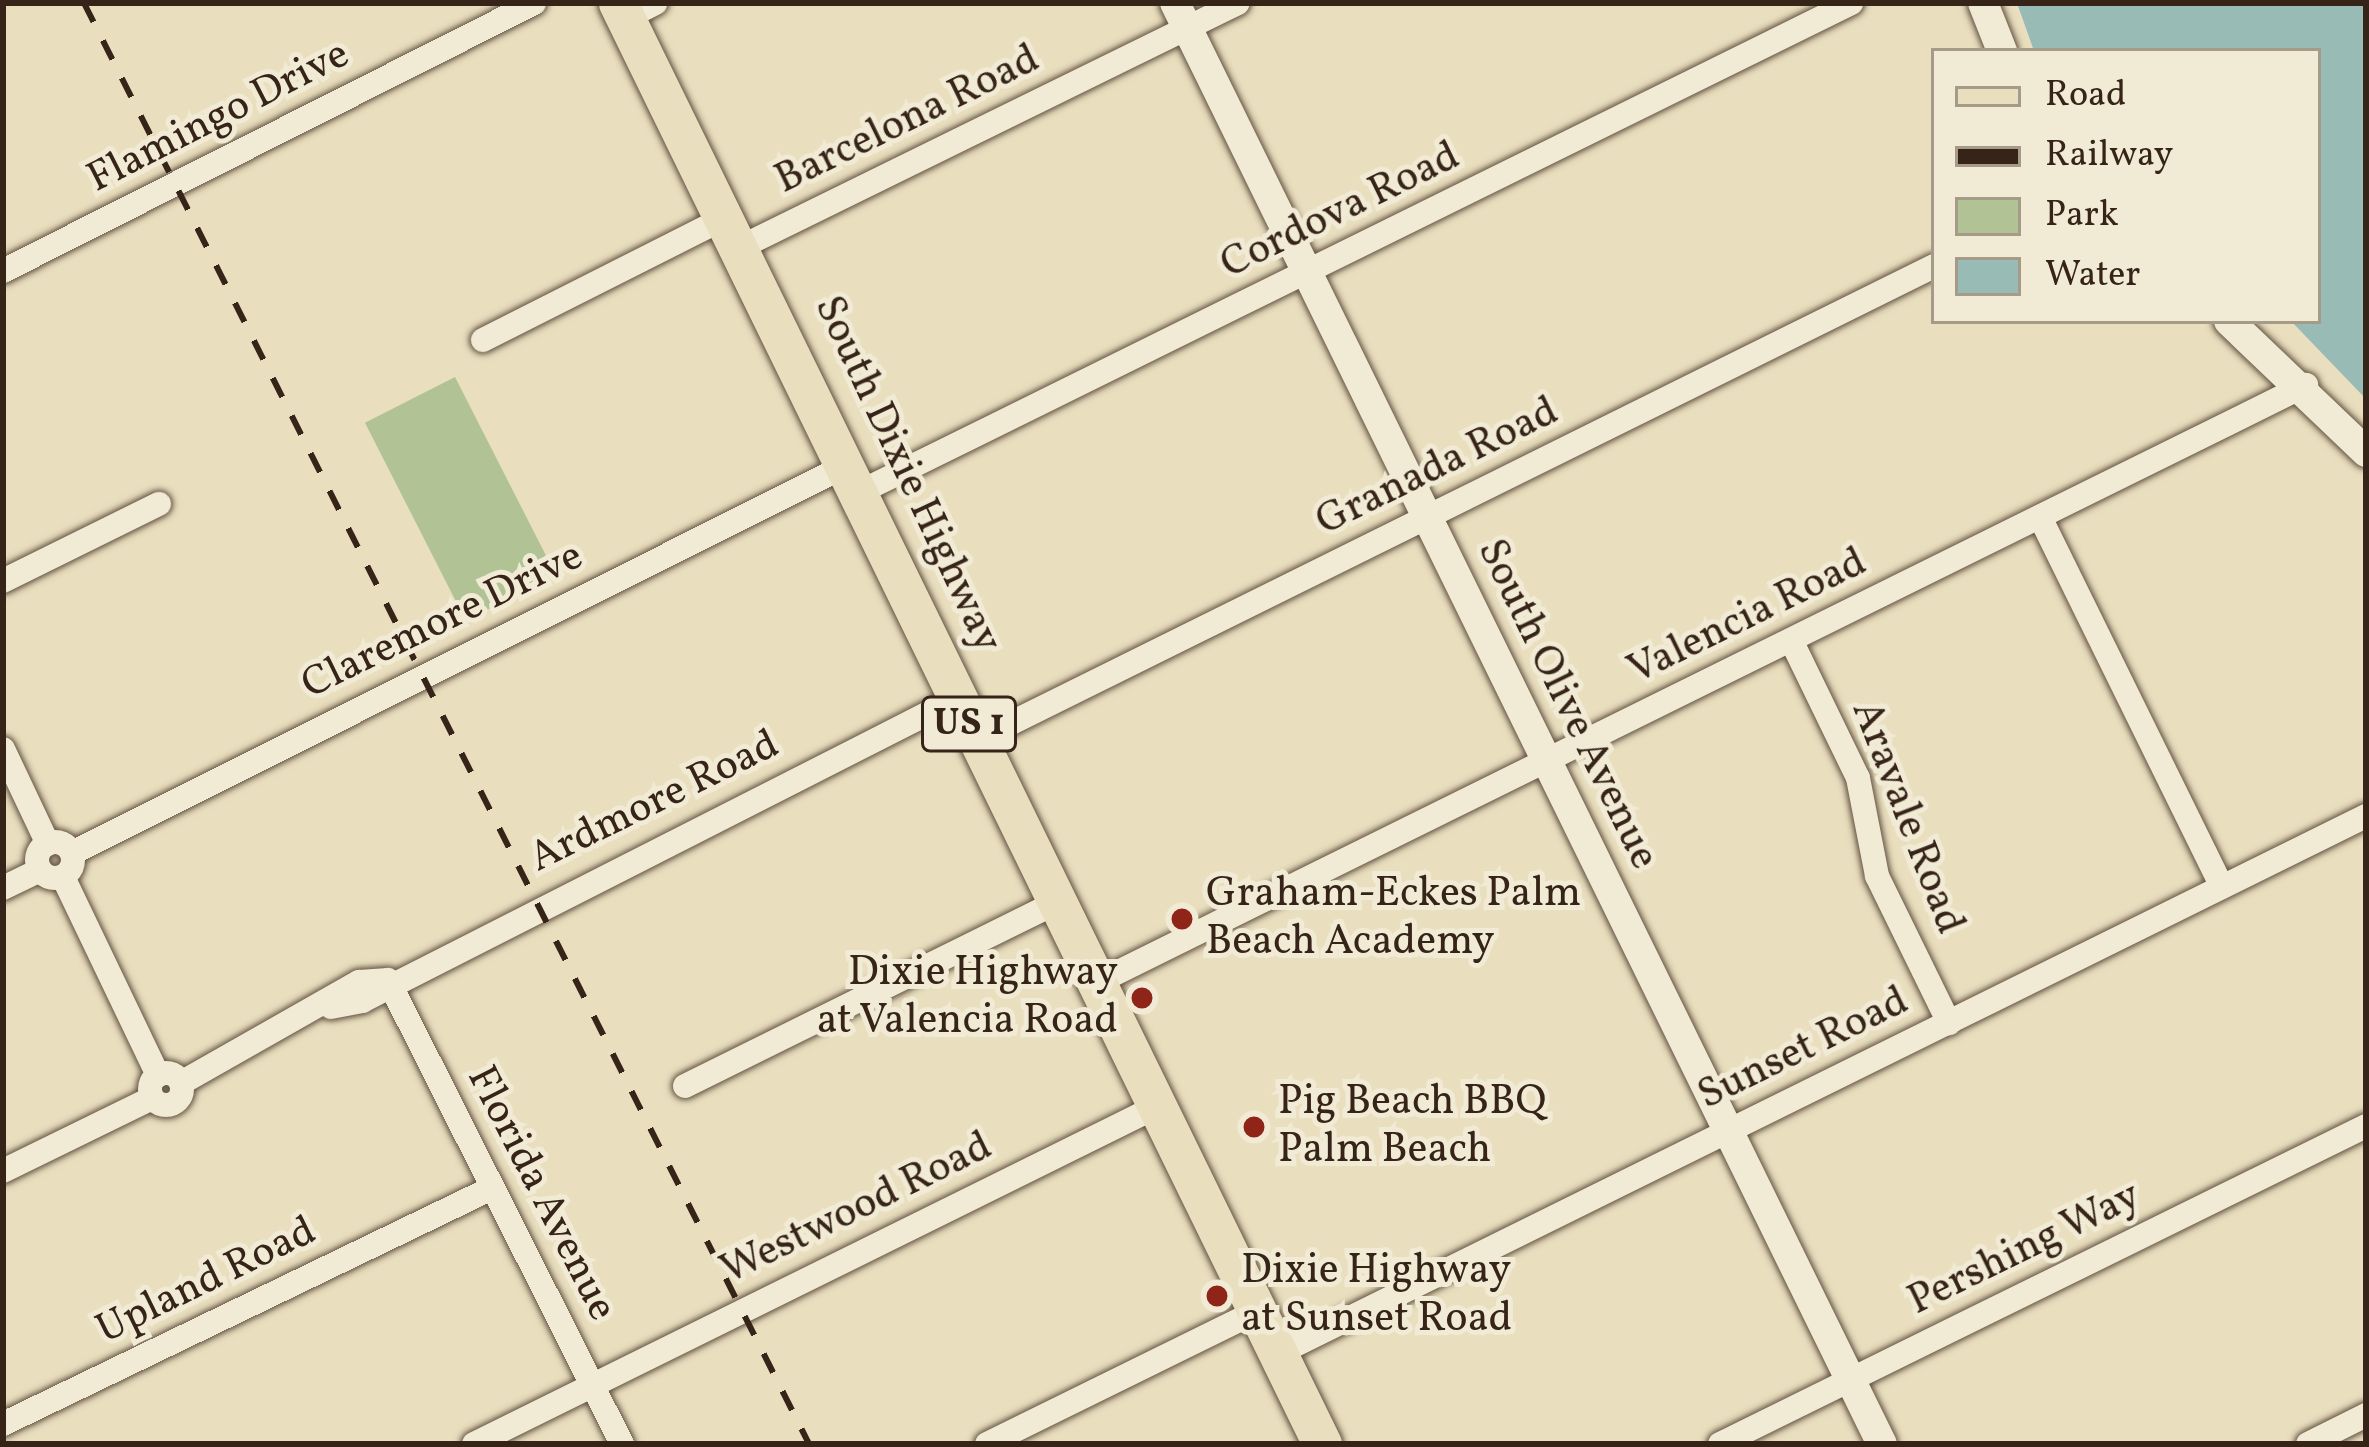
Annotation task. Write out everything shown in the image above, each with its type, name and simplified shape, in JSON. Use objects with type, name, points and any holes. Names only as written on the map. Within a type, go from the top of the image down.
[{"type":"main road","name":"South Dixie Highway","points":[[633,8],[735,232],[858,477],[977,740],[1322,1444]]},
{"type":"street","name":"Flamingo Drive","points":[[3,271],[534,3]]},
{"type":"street","name":"Barcelona Road","points":[[483,340],[735,232],[1181,16],[1238,3]]},
{"type":"street","name":"Cordova Road","points":[[858,477],[1307,273],[1851,3]]},
{"type":"street","points":[[1983,3],[2001,48]]},
{"type":"street","name":"South Olive Avenue","points":[[1181,16],[1882,1444]]},
{"type":"street","name":"Granada Road","points":[[977,740],[1931,267]]},
{"type":"street","points":[[2233,324],[2306,385],[2366,452]]},
{"type":"street","name":"Valencia Road","points":[[1096,983],[2306,385]]},
{"type":"street","name":"Claremore Drive","points":[[3,888],[858,477]]},
{"type":"street","points":[[3,581],[159,504]]},
{"type":"street","points":[[2040,517],[2222,887]]},
{"type":"street","name":"Aravale Road","points":[[1791,640],[1858,778],[1877,876],[1948,1022]]},
{"type":"street","name":"Ardmore Road","points":[[3,1171],[164,1085],[331,1007],[359,982],[388,980],[958,698]]},
{"type":"street","points":[[3,749],[164,1085]]},
{"type":"street","name":"Sunset Road","points":[[1277,1354],[2366,816]]},
{"type":"street","points":[[685,1086],[1057,902]]},
{"type":"street","name":"Florida Avenue","points":[[388,980],[622,1444]]},
{"type":"street","name":"Westwood Road","points":[[474,1444],[542,1411],[578,1382],[593,1385],[1156,1107]]},
{"type":"street","name":"Pershing Way","points":[[1720,1444],[2366,1126]]},
{"type":"street","name":"Upland Road","points":[[3,1424],[445,1210],[489,1181]]},
{"type":"street","points":[[987,1444],[1256,1312]]},
{"type":"street","points":[[2308,1444],[2366,1415]]},
{"type":"green space","points":[[455,377],[556,575],[466,621],[365,423]]},
{"type":"water","points":[[2017,3],[2366,3],[2366,399],[2294,324],[2321,324],[2321,48],[2033,48]]},
{"type":"railway","points":[[84,3],[809,1444]]},
{"type":"place","name":"Graham-Eckes Palm Beach Academy","points":[[1182,919]]},
{"type":"place","name":"Dixie Highway at Valencia Road","points":[[1142,998]]},
{"type":"place","name":"Pig Beach BBQ Palm Beach","points":[[1254,1127]]},
{"type":"place","name":"Dixie Highway at Sunset Road","points":[[1217,1296]]}]
